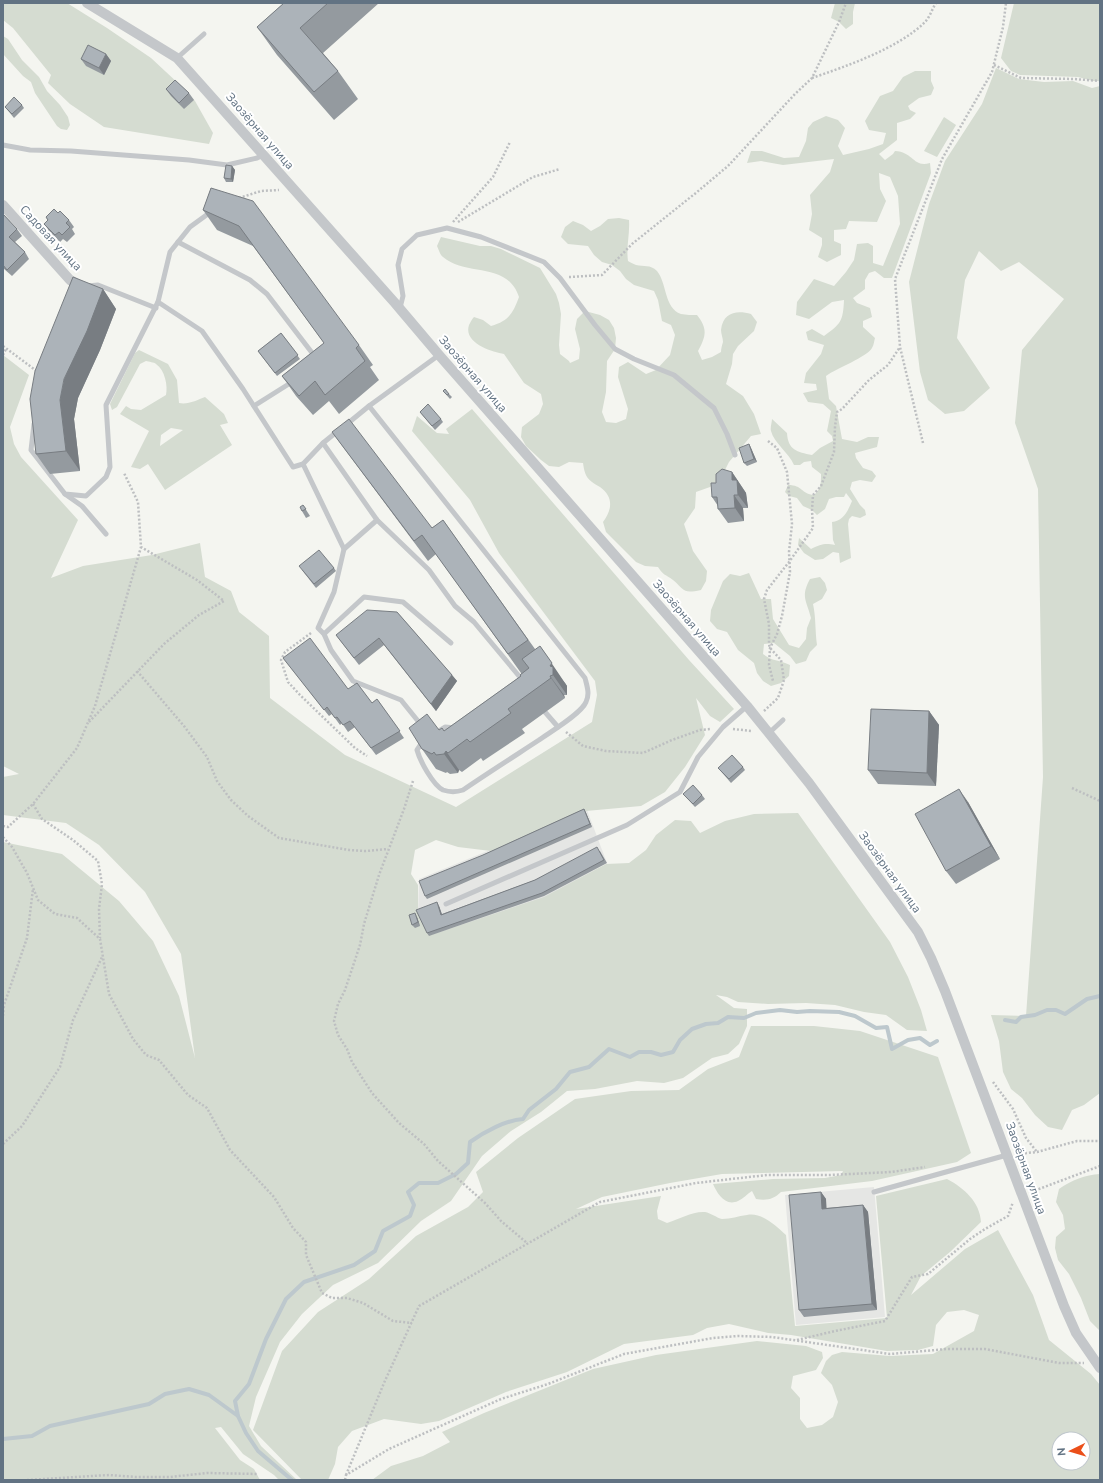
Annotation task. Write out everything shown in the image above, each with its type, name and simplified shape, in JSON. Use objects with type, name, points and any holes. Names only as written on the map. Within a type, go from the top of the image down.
[{"type":"street","name":"Заозёрная улица","points":[[87,3],[177,58],[400,308],[439,355],[747,706],[809,782],[918,932],[931,958],[945,991],[1064,1306],[1076,1333],[1100,1368]]},
{"type":"street","name":"Садовая улица","points":[[3,205],[70,280],[79,288]]},
{"type":"lane","points":[[177,58],[204,34]]},
{"type":"lane","points":[[3,145],[30,150],[70,151],[189,160],[226,165],[257,158],[263,155]]},
{"type":"lane","points":[[65,494],[86,496],[106,476],[110,467],[106,405],[156,308],[170,252],[190,227],[225,202]]},
{"type":"lane","points":[[400,308],[403,296],[398,265],[402,249],[417,235],[447,228],[481,237],[544,262],[560,278],[615,349],[634,359],[674,375],[714,408],[727,434],[735,455]]},
{"type":"lane","points":[[178,242],[250,280],[267,294],[320,364]]},
{"type":"lane","points":[[79,288],[98,285],[156,308]]},
{"type":"lane","points":[[158,302],[202,331],[254,406],[293,467],[303,464],[323,443],[369,406],[439,355]]},
{"type":"lane","points":[[254,406],[294,380]]},
{"type":"lane","points":[[369,406],[585,678],[588,695],[587,702],[582,708],[558,727],[463,790],[456,792],[444,790],[433,780],[419,757],[417,750],[421,744],[429,738]]},
{"type":"lane","points":[[34,421],[31,450],[65,494],[82,506],[106,534]]},
{"type":"lane","points":[[323,443],[377,520],[429,570],[455,606],[474,622],[526,684],[519,686]]},
{"type":"lane","points":[[303,464],[344,549]]},
{"type":"lane","points":[[377,520],[344,549],[334,592],[318,628],[324,634],[331,650],[353,681],[401,700],[419,721],[426,732]]},
{"type":"lane","points":[[324,634],[364,597],[403,602],[451,643]]},
{"type":"lane","points":[[446,904],[627,825],[680,792],[698,757],[723,727],[747,706]]},
{"type":"lane","points":[[545,712],[558,727]]},
{"type":"lane","points":[[769,733],[783,720]]},
{"type":"lane","points":[[434,734],[445,727],[458,728],[464,724]]},
{"type":"lane","points":[[874,1192],[1007,1155]]},
{"type":"path","points":[[560,278],[602,275],[632,244],[728,166],[795,94],[812,78],[839,22],[846,3]]},
{"type":"path","points":[[812,78],[838,69],[899,42],[926,21],[936,3]]},
{"type":"path","points":[[923,443],[900,346],[895,279],[942,159],[992,72],[1003,27],[1006,3]]},
{"type":"path","points":[[994,64],[1021,78],[1100,81]]},
{"type":"path","points":[[447,228],[493,177],[510,142]]},
{"type":"path","points":[[447,228],[533,177],[560,169]]},
{"type":"path","points":[[225,202],[261,191],[293,188]]},
{"type":"path","points":[[3,346],[41,373]]},
{"type":"path","points":[[773,681],[769,665],[770,648],[764,599],[767,590],[813,528],[812,510],[814,495],[821,486],[834,452],[837,412],[842,409],[868,380],[888,365],[900,346]]},
{"type":"path","points":[[3,355],[6,349]]},
{"type":"path","points":[[768,441],[777,448],[787,472],[792,524],[789,562],[790,572],[782,616],[777,634],[770,648]]},
{"type":"path","points":[[3,826],[8,827],[33,804],[77,748],[95,706],[141,547],[138,502],[124,473]]},
{"type":"path","points":[[87,724],[164,644],[199,615],[224,601],[197,580],[141,547]]},
{"type":"path","points":[[318,628],[285,652],[282,660],[288,682],[355,748],[367,756]]},
{"type":"path","points":[[756,718],[778,698],[784,680],[781,660],[770,648]]},
{"type":"path","points":[[137,671],[184,726],[207,757],[217,781],[231,800],[248,816],[279,838],[349,850],[366,851],[388,849]]},
{"type":"path","points":[[558,727],[583,746],[606,751],[643,753],[672,740],[700,730],[723,727],[753,731]]},
{"type":"path","points":[[413,781],[404,809],[378,875],[352,971],[338,1004],[334,1021],[338,1035],[347,1049],[352,1062],[372,1093],[399,1122],[424,1144],[438,1161],[485,1203],[501,1221],[527,1243]]},
{"type":"path","points":[[1072,788],[1100,801]]},
{"type":"path","points":[[33,804],[42,819],[73,840],[98,861],[102,884],[99,909],[100,939],[109,994],[133,1039],[146,1055],[158,1060],[188,1095],[207,1108],[230,1150],[274,1197],[293,1228],[306,1242],[306,1255],[322,1293],[332,1298],[347,1298],[363,1304],[393,1321],[412,1323]]},
{"type":"path","points":[[3,837],[12,847],[28,873],[38,900],[54,914],[77,918],[100,939]]},
{"type":"path","points":[[3,1016],[4,1005],[27,938],[34,888]]},
{"type":"path","points":[[3,1144],[22,1126],[60,1067],[72,1020],[102,957]]},
{"type":"path","points":[[990,1078],[1013,1109],[1026,1138],[1038,1152]]},
{"type":"path","points":[[1007,1155],[1038,1152],[1077,1141],[1100,1141]]},
{"type":"path","points":[[794,1341],[885,1321],[912,1278],[928,1274],[985,1229],[1008,1216],[1013,1201],[1022,1196],[1100,1166]]},
{"type":"path","points":[[345,1480],[384,1383],[419,1306],[600,1202],[696,1183],[767,1176],[891,1172],[927,1167]]},
{"type":"path","points":[[346,1475],[389,1449],[501,1399],[548,1384],[624,1354],[713,1338],[738,1336],[772,1337],[890,1354],[985,1349],[1059,1363],[1087,1363]]},
{"type":"path","points":[[27,1480],[109,1474],[136,1477],[170,1477],[207,1473],[258,1474]]},
{"type":"shaded area","points":[[3,3],[67,3],[151,58],[195,101],[213,133],[209,144],[104,127],[70,104],[48,83],[51,75],[13,28],[3,20]]},
{"type":"shaded area","points":[[835,3],[855,3],[853,24],[846,29],[839,22],[831,18]]},
{"type":"shaded area","points":[[1014,3],[1100,3],[1100,81],[1093,81],[1078,77],[1020,75],[1011,71],[1001,58]]},
{"type":"shaded area","points":[[3,36],[8,39],[22,60],[39,77],[47,91],[60,105],[68,117],[70,125],[67,130],[61,129],[57,126],[35,93],[31,82],[23,76],[3,54]]},
{"type":"shaded area","points":[[996,68],[1019,79],[1044,82],[1073,81],[1092,88],[1100,86],[1100,1093],[1084,1105],[1072,1110],[1062,1130],[1048,1127],[1035,1115],[1022,1098],[1011,1089],[1003,1072],[999,1041],[991,1015],[1026,1016],[1043,777],[1038,489],[1015,423],[1022,350],[1064,299],[1019,262],[1001,271],[979,251],[965,280],[957,338],[990,388],[964,411],[945,414],[928,400],[920,372],[909,282],[929,204],[945,161],[982,104]]},
{"type":"shaded area","points":[[915,71],[931,71],[931,81],[934,88],[931,95],[919,98],[908,106],[910,110],[916,113],[910,119],[897,123],[897,140],[879,154],[885,160],[895,151],[901,152],[916,162],[924,164],[930,163],[931,173],[892,278],[884,278],[875,271],[869,273],[865,280],[865,289],[853,298],[857,303],[870,308],[872,317],[863,321],[863,327],[875,338],[873,347],[858,359],[826,376],[829,399],[836,406],[842,439],[857,442],[868,437],[879,437],[877,447],[855,453],[856,458],[863,468],[872,471],[876,476],[872,482],[860,480],[852,482],[850,489],[865,510],[866,515],[860,518],[852,516],[849,519],[848,524],[851,558],[840,563],[839,553],[833,552],[823,559],[815,560],[804,553],[798,545],[799,538],[811,549],[823,544],[835,545],[833,540],[832,522],[842,518],[847,512],[852,501],[846,493],[844,497],[829,499],[825,509],[817,515],[812,510],[803,506],[797,498],[789,496],[785,492],[788,485],[797,486],[807,493],[814,495],[820,486],[821,474],[812,467],[811,461],[804,462],[800,465],[794,465],[789,456],[775,440],[771,427],[772,419],[787,433],[791,447],[807,454],[812,455],[820,448],[833,441],[832,436],[827,431],[831,411],[823,404],[808,402],[803,393],[817,390],[816,384],[804,383],[806,373],[821,354],[824,345],[808,340],[806,332],[812,329],[824,336],[838,325],[843,313],[844,300],[832,302],[809,319],[796,315],[797,302],[814,279],[834,286],[854,260],[857,244],[868,243],[873,246],[873,263],[883,266],[900,224],[898,196],[890,177],[879,173],[880,189],[886,201],[877,222],[849,221],[846,229],[834,230],[834,241],[841,244],[841,255],[827,262],[818,257],[822,245],[822,238],[809,230],[812,214],[810,195],[830,172],[834,159],[783,165],[761,161],[747,163],[751,151],[762,151],[784,158],[799,157],[806,141],[808,128],[813,122],[826,116],[838,120],[845,128],[838,146],[843,155],[883,144],[886,133],[869,130],[865,121],[880,96],[893,91],[903,77]]},
{"type":"shaded area","points":[[944,117],[956,125],[937,157],[924,151]]},
{"type":"shaded area","points":[[619,218],[629,220],[627,251],[628,261],[657,271],[663,282],[671,306],[675,311],[681,314],[697,315],[701,320],[705,333],[698,351],[702,360],[721,352],[723,342],[721,330],[722,324],[728,316],[741,312],[751,314],[757,322],[754,331],[738,346],[733,354],[732,364],[726,384],[743,396],[754,414],[761,434],[751,436],[729,462],[721,478],[710,487],[696,492],[695,508],[684,524],[693,551],[707,571],[706,581],[701,590],[690,592],[684,590],[658,567],[645,566],[636,562],[606,532],[603,522],[610,508],[608,495],[586,476],[583,463],[569,462],[559,467],[549,466],[526,446],[521,437],[522,427],[539,414],[543,404],[541,394],[524,383],[504,354],[480,346],[470,337],[468,331],[469,325],[474,317],[483,320],[491,326],[502,322],[510,316],[519,297],[513,286],[505,278],[496,274],[463,267],[452,263],[440,254],[437,246],[441,237],[480,246],[491,246],[501,249],[540,268],[556,294],[559,303],[561,314],[559,345],[560,354],[570,363],[579,359],[580,349],[575,329],[577,319],[585,311],[600,315],[609,320],[614,328],[616,338],[615,349],[607,361],[606,392],[602,412],[606,422],[616,423],[626,419],[628,409],[618,377],[619,367],[628,362],[646,374],[656,370],[670,355],[675,335],[671,325],[662,321],[658,300],[654,291],[634,285],[612,265],[602,262],[594,255],[588,246],[568,244],[561,237],[565,227],[573,221],[583,225],[591,231],[608,219]]},
{"type":"shaded area","points":[[139,350],[168,364],[177,380],[179,403],[189,403],[205,397],[224,414],[228,423],[220,425],[232,445],[165,490],[148,464],[140,469],[131,467],[149,431],[120,414],[126,406],[131,409],[141,410],[166,395],[167,387],[162,370],[153,362],[146,361],[140,364],[117,407],[112,410],[110,404],[135,353]],"holes":[[[171,428],[183,430],[160,446],[161,435]]]},
{"type":"shaded area","points":[[3,355],[29,375],[10,427],[14,444],[21,457],[78,520],[51,578],[83,566],[152,555],[200,543],[205,577],[231,591],[239,612],[269,636],[270,698],[345,755],[456,807],[592,722],[597,695],[595,681],[499,553],[470,500],[412,431],[417,416],[437,433],[449,434],[446,429],[472,409],[689,660],[734,709],[720,722],[710,716],[696,698],[705,735],[685,767],[665,792],[641,806],[586,811],[491,851],[458,847],[436,840],[415,850],[411,874],[418,885],[418,915],[431,935],[544,897],[606,864],[629,863],[646,850],[656,835],[675,820],[691,821],[700,833],[725,821],[754,814],[798,813],[890,942],[908,977],[921,1010],[927,1031],[907,1030],[886,1015],[864,1012],[835,1005],[738,1002],[727,997],[716,995],[734,1008],[747,1009],[747,1026],[739,1044],[728,1054],[712,1058],[683,1078],[664,1083],[637,1081],[595,1089],[567,1091],[541,1112],[511,1131],[482,1156],[451,1201],[421,1221],[378,1263],[333,1285],[302,1314],[280,1342],[256,1397],[249,1426],[261,1446],[297,1480],[279,1480],[243,1454],[221,1427],[215,1428],[240,1460],[254,1469],[260,1480],[3,1480],[3,842],[62,854],[119,901],[153,941],[179,996],[195,1058],[181,954],[145,892],[99,845],[66,823],[3,815],[3,777],[19,774],[3,766]]},
{"type":"shaded area","points":[[749,573],[761,599],[771,599],[773,619],[789,645],[799,648],[806,639],[807,628],[811,618],[805,599],[805,590],[810,579],[820,577],[825,583],[827,590],[822,599],[813,604],[817,645],[810,652],[806,661],[796,664],[790,656],[774,643],[764,644],[763,654],[790,665],[789,676],[781,683],[771,686],[763,681],[757,673],[754,663],[738,650],[727,632],[717,629],[710,621],[711,610],[723,581],[730,574],[740,576]]},
{"type":"shaded area","points":[[587,810],[607,863],[543,899],[429,937],[418,913],[419,879]]},
{"type":"shaded area","points":[[751,1026],[814,1026],[860,1031],[938,1057],[971,1153],[957,1162],[872,1181],[781,1192],[773,1198],[767,1200],[756,1199],[752,1191],[740,1200],[733,1202],[725,1201],[719,1195],[713,1184],[773,1179],[825,1178],[841,1175],[843,1171],[722,1174],[602,1197],[576,1209],[661,1196],[657,1211],[658,1219],[667,1223],[700,1212],[705,1212],[722,1219],[753,1215],[768,1220],[786,1235],[795,1326],[887,1318],[876,1196],[947,1179],[970,1196],[978,1208],[981,1222],[950,1252],[921,1276],[911,1295],[965,1249],[998,1230],[1033,1295],[1049,1340],[1091,1374],[1100,1385],[1100,1480],[372,1480],[391,1466],[423,1456],[450,1442],[442,1432],[484,1413],[593,1369],[656,1355],[757,1341],[806,1346],[822,1352],[823,1358],[816,1370],[793,1376],[791,1388],[800,1398],[800,1419],[807,1428],[822,1425],[833,1417],[838,1402],[832,1385],[821,1373],[826,1361],[832,1355],[842,1352],[890,1356],[933,1354],[974,1331],[979,1315],[964,1310],[947,1312],[936,1325],[933,1346],[918,1350],[887,1351],[791,1335],[768,1333],[729,1324],[707,1328],[693,1335],[624,1344],[567,1372],[506,1392],[439,1421],[421,1424],[384,1419],[352,1431],[338,1447],[335,1464],[328,1480],[302,1480],[253,1430],[282,1351],[318,1312],[369,1279],[416,1236],[468,1207],[483,1192],[476,1172],[518,1138],[575,1099],[631,1091],[679,1090],[708,1069],[739,1057]]},
{"type":"shaded area","points":[[1100,1174],[1100,1331],[1090,1321],[1069,1274],[1058,1260],[1055,1248],[1056,1237],[1065,1229],[1063,1215],[1056,1202],[1059,1189],[1079,1178]]},
{"type":"shaded area","points":[[874,1187],[885,1317],[796,1325],[785,1195]]},
{"type":"building","points":[[284,3],[328,3],[300,28],[338,71],[314,92],[257,27]]},
{"type":"building","points":[[88,45],[106,54],[99,68],[81,59]]},
{"type":"building","points":[[175,80],[189,93],[179,103],[166,89]]},
{"type":"building","points":[[14,97],[22,105],[12,114],[5,107]]},
{"type":"building","points":[[226,165],[232,166],[231,179],[224,178]]},
{"type":"building","points":[[211,188],[253,201],[359,345],[356,348],[365,361],[325,395],[315,381],[299,396],[282,376],[324,343],[239,226],[203,210]]},
{"type":"building","points":[[54,209],[58,213],[60,211],[69,220],[66,223],[70,227],[62,235],[59,232],[55,235],[44,224],[48,220],[46,217]]},
{"type":"building","points":[[3,214],[17,229],[9,237],[25,252],[7,270],[3,265]]},
{"type":"building","points":[[73,277],[103,289],[87,331],[64,379],[60,400],[66,451],[36,454],[30,399],[35,371]]},
{"type":"building","points":[[281,333],[298,355],[275,373],[258,351]]},
{"type":"building","points":[[445,389],[449,394],[447,395],[443,391]]},
{"type":"building","points":[[428,404],[441,419],[432,426],[420,412]]},
{"type":"building","points":[[349,419],[432,528],[443,520],[528,640],[508,654],[422,535],[414,541],[332,432]]},
{"type":"building","points":[[749,444],[754,459],[744,463],[739,448]]},
{"type":"building","points":[[722,469],[732,472],[732,480],[737,480],[738,495],[734,495],[735,508],[718,509],[717,497],[712,497],[711,483],[716,483],[716,474]]},
{"type":"building","points":[[303,505],[306,509],[302,511],[300,507]]},
{"type":"building","points":[[319,550],[334,568],[314,584],[299,566]]},
{"type":"building","points":[[367,610],[397,612],[452,675],[431,704],[379,638],[354,658],[336,635]]},
{"type":"building","points":[[310,638],[348,689],[357,683],[372,703],[377,699],[400,731],[371,748],[350,721],[343,725],[337,717],[335,718],[327,707],[324,710],[283,658]]},
{"type":"building","points":[[540,646],[552,663],[550,666],[553,667],[553,675],[508,709],[511,713],[470,742],[467,739],[448,753],[446,751],[444,754],[436,755],[434,752],[432,754],[422,749],[409,728],[427,714],[439,730],[442,728],[444,731],[521,676],[520,675],[529,668],[522,659]]},
{"type":"building","points":[[871,709],[929,711],[927,773],[868,770]]},
{"type":"building","points":[[732,755],[743,767],[729,779],[718,768]]},
{"type":"building","points":[[693,785],[702,795],[693,804],[683,794]]},
{"type":"building","points":[[959,789],[991,846],[946,871],[915,814]]},
{"type":"building","points":[[584,809],[590,824],[425,896],[419,881],[483,855]]},
{"type":"building","points":[[597,847],[604,860],[542,893],[427,933],[416,910],[437,902],[441,915],[535,880]]},
{"type":"building","points":[[415,913],[418,922],[412,925],[409,915]]},
{"type":"building","points":[[821,1192],[822,1209],[863,1205],[872,1304],[799,1310],[789,1195]]},
{"type":"waterway","points":[[1005,1020],[1016,1022],[1021,1017],[1035,1015],[1047,1010],[1056,1010],[1065,1014],[1087,999],[1100,996]]},
{"type":"waterway","points":[[292,1480],[258,1451],[246,1433],[238,1416],[235,1401],[249,1384],[266,1339],[286,1299],[304,1282],[354,1265],[375,1251],[383,1231],[410,1216],[414,1205],[408,1192],[419,1183],[438,1183],[456,1174],[468,1163],[470,1142],[495,1127],[523,1119],[529,1110],[556,1089],[570,1072],[589,1067],[609,1049],[630,1057],[639,1052],[651,1052],[661,1055],[673,1052],[680,1040],[692,1029],[706,1024],[718,1023],[728,1017],[744,1018],[756,1013],[780,1010],[797,1012],[839,1012],[855,1016],[876,1028],[887,1027],[892,1049],[908,1040],[920,1038],[930,1045],[937,1041]]},
{"type":"waterway","points":[[3,1439],[32,1436],[50,1426],[149,1404],[165,1394],[189,1389],[209,1395],[238,1416]]}]
